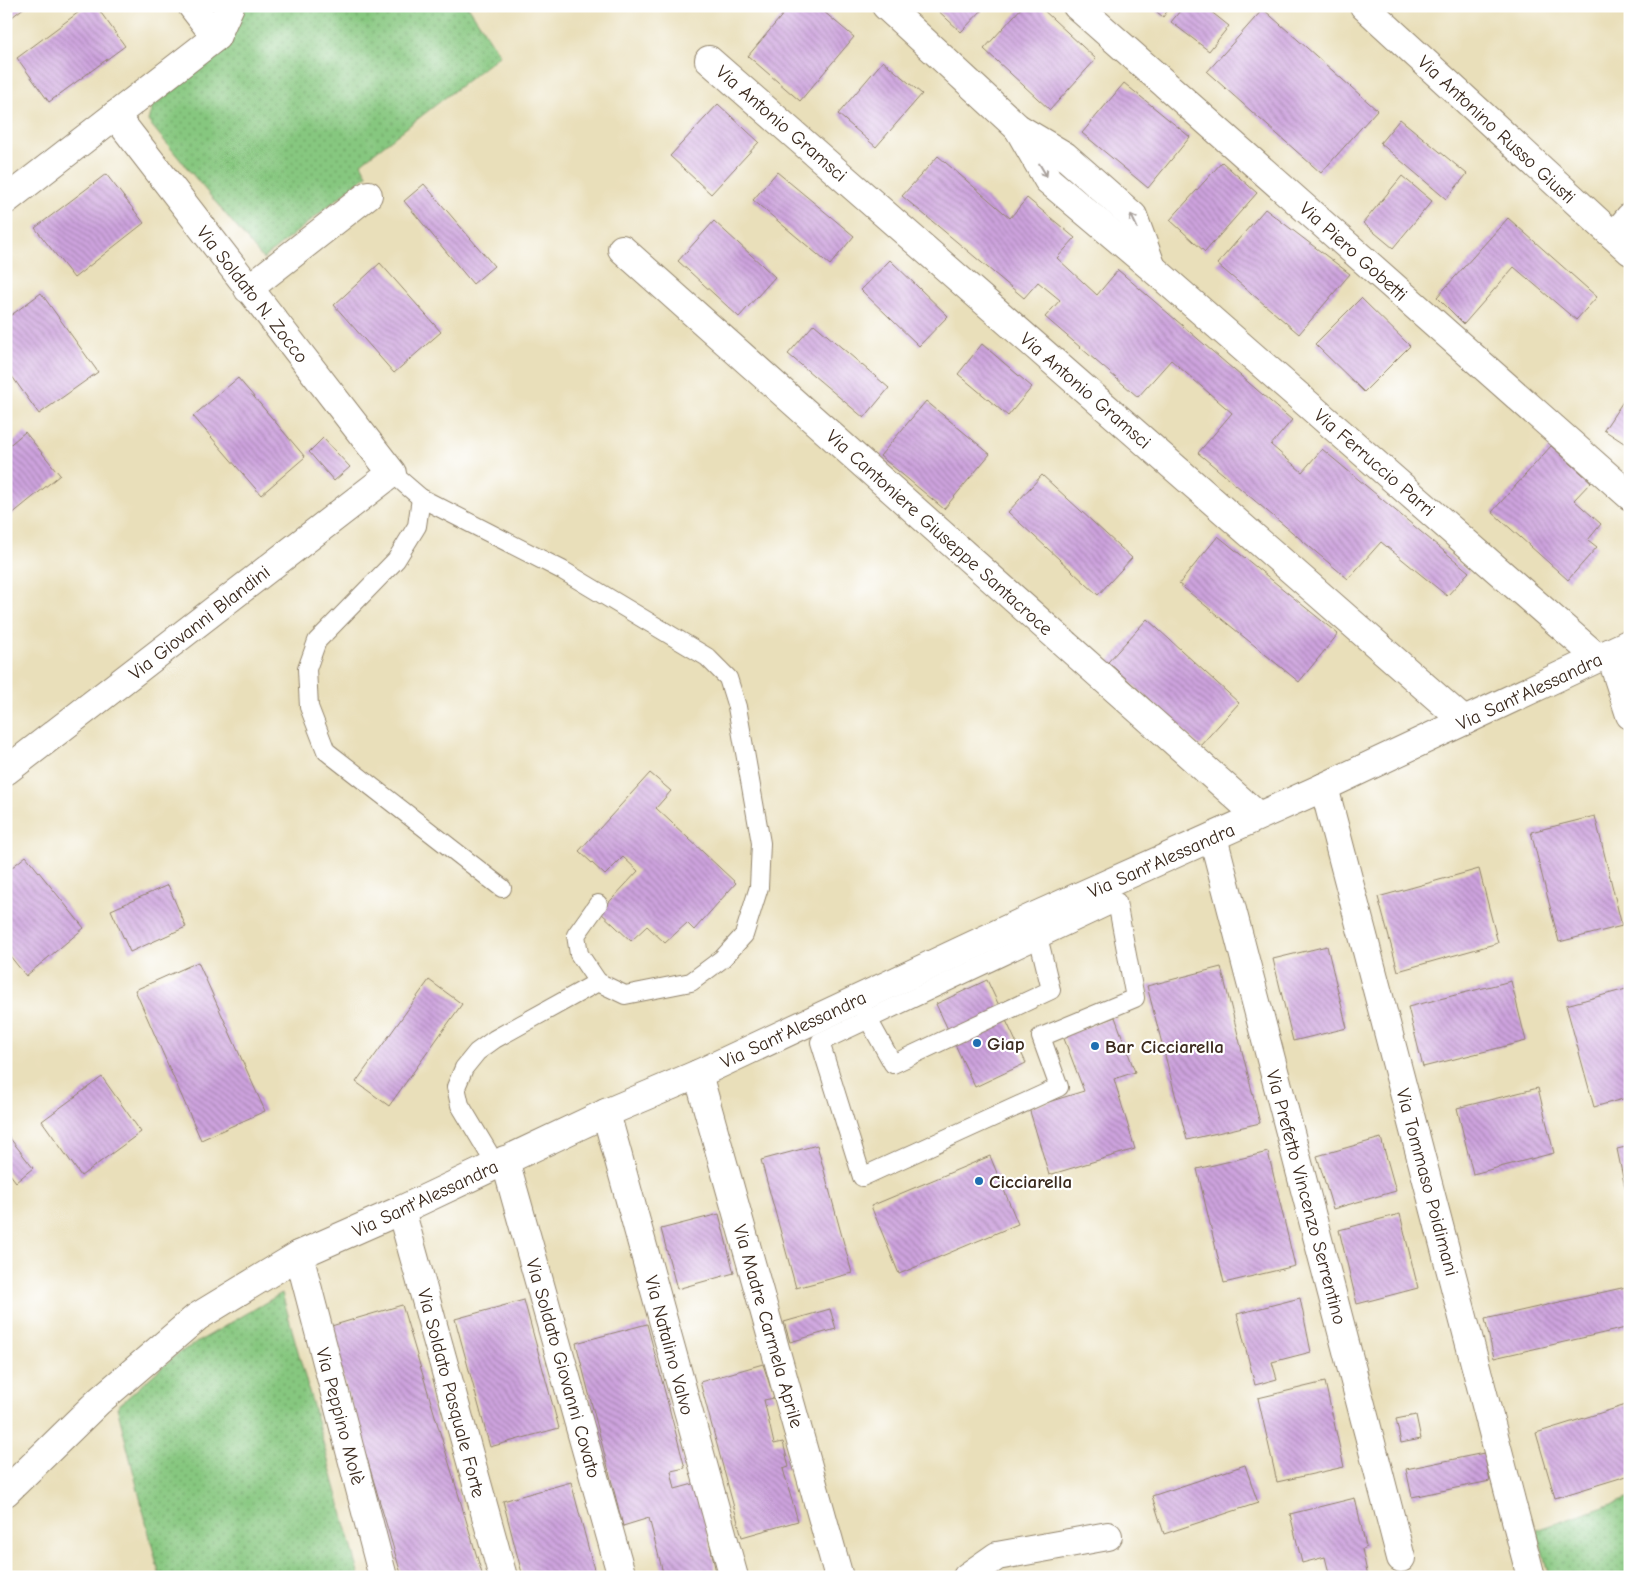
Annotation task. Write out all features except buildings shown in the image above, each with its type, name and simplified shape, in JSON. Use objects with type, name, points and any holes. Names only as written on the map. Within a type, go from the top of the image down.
[{"type":"street","points":[[192,6],[216,37]]},
{"type":"street","points":[[6,200],[216,37],[230,6]]},
{"type":"street","name":"Via Ferruccio Parri","points":[[886,6],[1018,128],[1065,156],[1133,216],[1151,267],[1613,651]]},
{"type":"street","name":"Via Piero Gobetti","points":[[1077,6],[1630,496]]},
{"type":"street","name":"Via Antonino Russo Giusti","points":[[1364,6],[1624,235]]},
{"type":"street","name":"Via Antonio Gramsci","points":[[709,60],[1464,721]]},
{"type":"street","name":"Via Soldato N. Zocco","points":[[115,115],[392,473]]},
{"type":"street","points":[[248,289],[368,195]]},
{"type":"street","name":"Via Cantoniere Giuseppe Santacroce","points":[[622,249],[1258,816]]},
{"type":"street","name":"Via Giovanni Blandini","points":[[6,771],[392,473]]},
{"type":"street","points":[[1613,651],[1630,715]]},
{"type":"street","name":"Via Sant'Alessandra","points":[[6,1492],[99,1400],[197,1317],[299,1255],[401,1210],[606,1113],[698,1074],[862,1009],[1035,928],[1213,837],[1324,788],[1613,651]]},
{"type":"street","name":"Via Tommaso Poidimani","points":[[1324,788],[1531,1577]]},
{"type":"street","name":"Via Prefetto Vincenzo Serrentino","points":[[1213,837],[1401,1558]]},
{"type":"street","name":"Via Madre Carmela Aprile","points":[[698,1074],[839,1577]]},
{"type":"street","name":"Via Natalino Valvo","points":[[606,1113],[734,1577]]},
{"type":"street","name":"Via Soldato Giovanni Covato","points":[[501,1162],[622,1577]]},
{"type":"street","name":"Via Soldato Pasquale Forte","points":[[401,1210],[503,1577]]},
{"type":"street","name":"Via Peppino Molè","points":[[299,1255],[383,1577]]},
{"type":"street","points":[[967,1577],[997,1556],[1108,1536]]},
{"type":"lane","points":[[392,473],[421,498],[562,570],[707,657],[728,678],[738,707],[761,843],[759,886],[744,935],[722,959],[691,982],[625,995],[598,982],[579,954],[576,936],[598,904]]},
{"type":"lane","points":[[421,498],[418,526],[396,560],[317,641],[307,669],[309,707],[326,751],[502,888]]},
{"type":"lane","points":[[1117,902],[1136,998],[1041,1037],[1059,1087],[862,1177],[820,1042],[862,1009],[893,1064],[1051,990],[1035,928],[1117,902]]},
{"type":"lane","points":[[501,1162],[460,1105],[456,1087],[464,1068],[477,1052],[495,1039],[598,982]]},
{"type":"green space","points":[[240,6],[468,6],[500,55],[361,163],[367,175],[263,259],[148,121],[152,107],[232,44],[225,34]]},
{"type":"green space","points":[[282,1293],[360,1577],[160,1577],[117,1407],[177,1354]]},
{"type":"green space","points":[[1630,1498],[1630,1577],[1549,1577],[1537,1530]]},
{"type":"place","name":"Giap","points":[[977,1043]]},
{"type":"place","name":"Bar Cicciarella","points":[[1095,1046]]},
{"type":"place","name":"Cicciarella","points":[[979,1181]]}]
